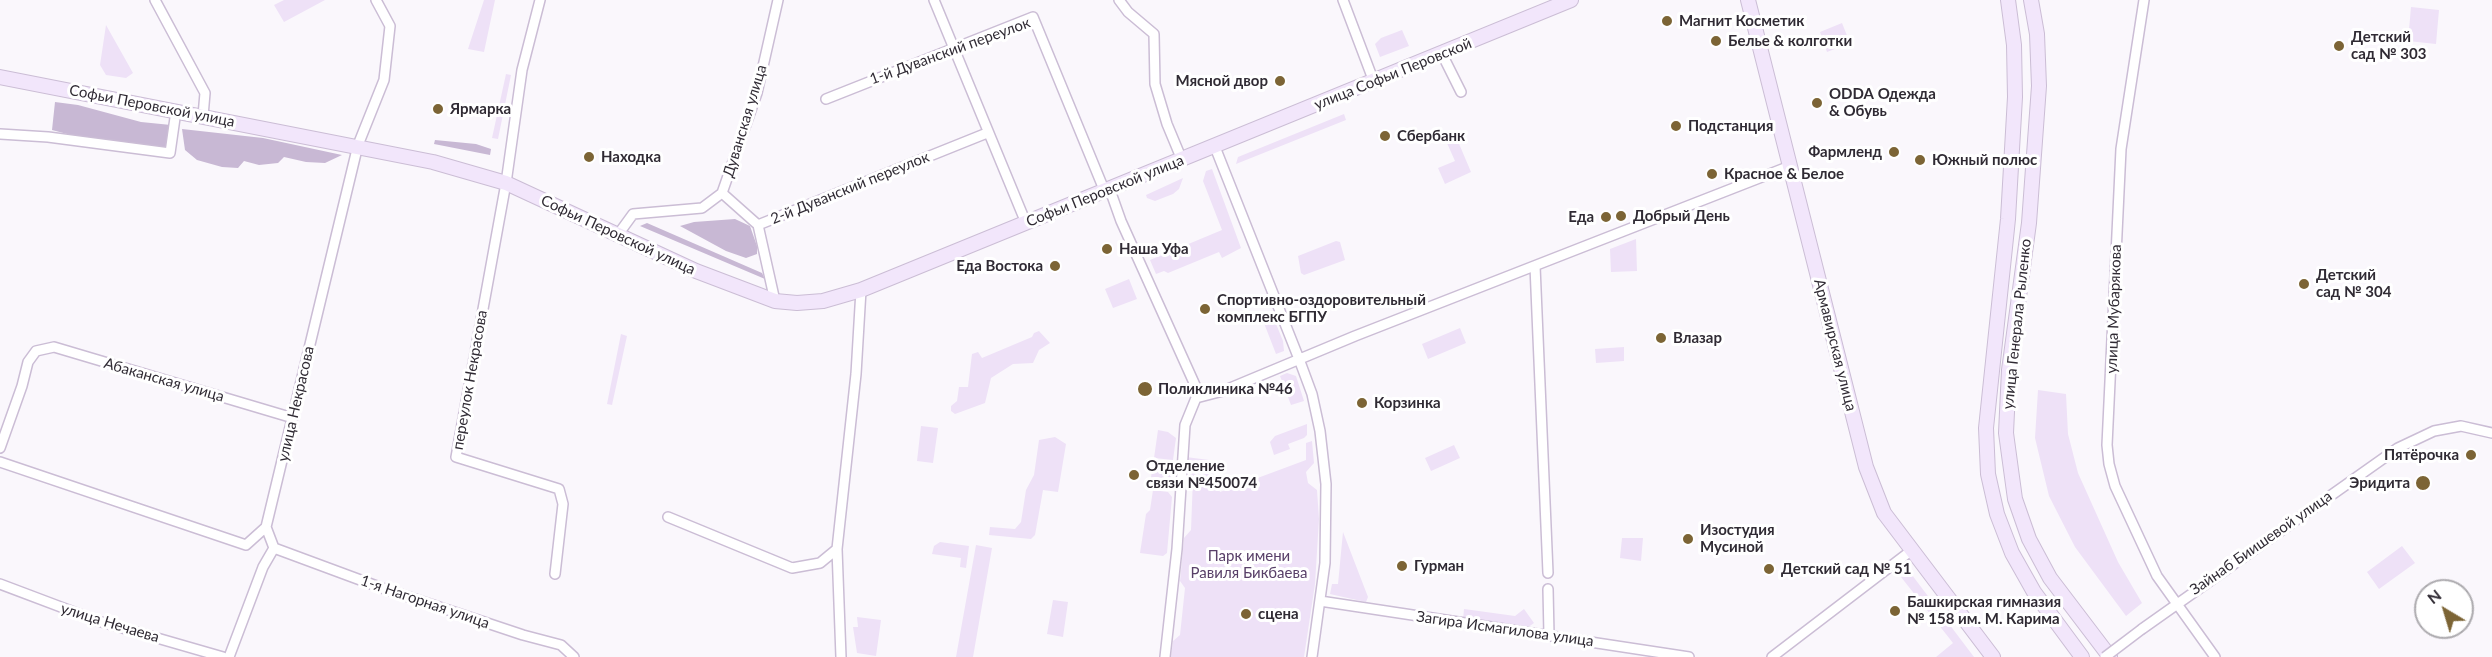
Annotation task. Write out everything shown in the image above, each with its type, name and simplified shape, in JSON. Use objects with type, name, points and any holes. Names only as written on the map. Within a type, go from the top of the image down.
[{"type":"main road","name":"улица Софьи Перовской","points":[[1215,147],[1571,0]]},
{"type":"main road","name":"Армавирская улица","points":[[1748,0],[1866,467],[1884,513],[1993,657]]},
{"type":"main road","name":"улица Генерала Рыленко","points":[[2008,0],[2014,45],[2015,97],[2008,219],[1986,428],[1988,474],[1997,514],[2012,553],[2034,592],[2082,657]]},
{"type":"main road","name":"улица Генерала Рыленко","points":[[2031,0],[2037,34],[2039,86],[2029,223],[2009,370],[2006,433],[2016,499],[2029,539],[2050,578],[2110,657]]},
{"type":"main road","name":"Софьи Перовской улица","points":[[0,76],[358,145],[434,162],[506,183],[696,272],[775,301],[823,301],[861,290],[1215,147]]},
{"type":"street","points":[[155,0],[205,93],[202,116]]},
{"type":"street","name":"улица Некрасова","points":[[266,527],[358,145],[384,80],[390,26],[376,0]]},
{"type":"street","points":[[506,183],[522,70],[540,0]]},
{"type":"street","name":"Дуванская улица","points":[[617,236],[633,214],[702,208],[722,193],[757,93],[779,0]]},
{"type":"street","points":[[934,0],[1026,223]]},
{"type":"street","points":[[1119,0],[1128,12],[1154,34],[1155,84],[1167,124],[1182,159]]},
{"type":"street","points":[[1342,0],[1374,82]]},
{"type":"street","name":"улица Мубарякова","points":[[2144,0],[2121,149],[2107,445],[2115,486],[2157,576],[2215,657]]},
{"type":"street","name":"1-й Дуванский переулок","points":[[826,99],[1034,17],[1108,191]]},
{"type":"street","points":[[1442,54],[1461,92]]},
{"type":"street","points":[[0,134],[48,137],[170,153],[176,111]]},
{"type":"street","name":"2-й Дуванский переулок","points":[[722,193],[758,225],[987,133]]},
{"type":"street","points":[[1215,147],[1312,394],[1320,431],[1326,484],[1325,563],[1312,657]]},
{"type":"street","points":[[1196,398],[1223,391],[1790,166]]},
{"type":"street","name":"переулок Некрасова","points":[[506,183],[456,457],[559,489],[563,504],[555,574]]},
{"type":"street","points":[[1108,191],[1195,385],[1196,398],[1185,425],[1177,549],[1165,657]]},
{"type":"street","points":[[758,225],[775,301]]},
{"type":"street","points":[[1535,266],[1548,573]]},
{"type":"street","points":[[841,657],[837,549],[856,374],[861,290]]},
{"type":"street","name":"Абаканская улица","points":[[0,448],[28,362],[36,351],[54,347],[293,418]]},
{"type":"street","name":"Зайнаб Биишевой улица","points":[[2105,657],[2176,603],[2398,448],[2434,431],[2461,426],[2492,433]]},
{"type":"street","points":[[0,462],[246,545],[266,527],[274,548],[263,567],[229,657]]},
{"type":"street","points":[[668,517],[792,568],[820,563],[837,549]]},
{"type":"street","name":"1-я Нагорная улица","points":[[274,548],[382,588],[523,635],[561,645],[574,657]]},
{"type":"street","points":[[1772,657],[1912,550]]},
{"type":"street","name":"улица Нечаева","points":[[0,584],[98,621],[223,657]]},
{"type":"street","points":[[1548,589],[1549,635]]},
{"type":"street","name":"Загира Исмагилова улица","points":[[1320,601],[1689,657]]},
{"type":"green space","points":[[284,0],[325,0],[284,22],[274,5]]},
{"type":"green space","points":[[484,0],[495,0],[484,52],[468,49]]},
{"type":"green space","points":[[2411,7],[2439,10],[2436,44],[2408,41]]},
{"type":"green space","points":[[1842,23],[1850,43],[1827,52],[1820,32]]},
{"type":"green space","points":[[106,25],[133,73],[126,78],[106,75],[100,65]]},
{"type":"green space","points":[[1402,30],[1409,46],[1380,57],[1375,44],[1381,38]]},
{"type":"green space","points":[[506,74],[511,75],[498,139],[492,138]]},
{"type":"green space","points":[[1344,114],[1346,120],[1236,164],[1238,157]]},
{"type":"green space","points":[[1457,139],[1471,172],[1445,184],[1438,168],[1455,161],[1447,143]]},
{"type":"green space","points":[[1212,169],[1241,248],[1222,258],[1219,252],[1168,273],[1164,271],[1156,274],[1150,260],[1222,230],[1203,181],[1206,171]]},
{"type":"green space","points":[[1183,178],[1179,189],[1173,194],[1155,201],[1147,198],[1146,195]]},
{"type":"green space","points":[[1636,239],[1637,271],[1611,272],[1610,249]]},
{"type":"green space","points":[[1336,241],[1340,242],[1345,260],[1304,275],[1301,273],[1298,256]]},
{"type":"green space","points":[[1129,279],[1137,299],[1113,308],[1105,289]]},
{"type":"green space","points":[[1272,314],[1283,341],[1284,351],[1276,354],[1262,318]]},
{"type":"green space","points":[[1460,328],[1466,343],[1428,359],[1422,344]]},
{"type":"green space","points":[[1039,331],[1050,343],[1039,350],[1033,363],[1013,364],[991,378],[985,403],[955,414],[951,411],[951,406],[957,401],[959,387],[968,387],[972,354],[978,352],[982,358],[1032,337]]},
{"type":"green space","points":[[621,334],[627,336],[612,405],[607,404]]},
{"type":"green space","points":[[1624,347],[1624,361],[1596,363],[1595,349]]},
{"type":"green space","points":[[1287,373],[1296,376],[1304,401],[1291,405],[1280,376]]},
{"type":"green space","points":[[2038,390],[2066,394],[2068,434],[2078,473],[2118,562],[2142,603],[2126,616],[2075,547],[2049,496],[2035,438]]},
{"type":"green space","points":[[1307,424],[1307,435],[1304,438],[1288,444],[1290,449],[1274,455],[1270,442],[1275,436]]},
{"type":"green space","points":[[921,426],[938,428],[933,463],[917,461]]},
{"type":"green space","points":[[1158,430],[1168,432],[1176,438],[1173,460],[1154,458]]},
{"type":"green space","points":[[1055,437],[1066,444],[1058,492],[1043,490],[1035,535],[1031,539],[989,535],[990,527],[1015,529],[1021,522],[1026,490],[1034,475],[1039,440]]},
{"type":"green space","name":"Парк имени Равиля Бикбаева","points":[[1312,441],[1314,463],[1306,472],[1308,483],[1317,490],[1319,519],[1315,584],[1304,657],[1171,657],[1173,641],[1180,635],[1185,588],[1180,581],[1184,538],[1191,530],[1193,478],[1185,468],[1186,457],[1209,460],[1220,492],[1306,460],[1306,443]]},
{"type":"green space","points":[[1454,445],[1460,458],[1431,471],[1425,458]]},
{"type":"green space","points":[[1153,463],[1173,465],[1170,487],[1150,485]]},
{"type":"green space","points":[[1153,490],[1168,492],[1172,497],[1167,553],[1163,556],[1140,553],[1146,514],[1150,510]]},
{"type":"green space","points":[[1343,532],[1368,597],[1366,602],[1330,594],[1332,584],[1338,584]]},
{"type":"green space","points":[[1622,538],[1643,538],[1641,561],[1620,558]]},
{"type":"green space","points":[[940,542],[969,546],[966,568],[960,567],[961,558],[932,554],[934,546]]},
{"type":"green space","points":[[976,545],[992,548],[973,657],[956,657]]},
{"type":"green space","points":[[2402,546],[2415,563],[2379,589],[2367,572]]},
{"type":"green space","points":[[1912,575],[1974,657],[1936,657],[1953,643],[1901,577]]},
{"type":"green space","points":[[1053,600],[1068,602],[1063,637],[1047,634]]},
{"type":"green space","points":[[1464,609],[1515,616],[1524,609],[1534,623],[1527,628],[1463,620]]},
{"type":"green space","points":[[857,617],[881,620],[876,656],[857,653],[853,627],[858,627]]},
{"type":"shaded area","points":[[55,102],[78,105],[141,122],[171,125],[166,147],[82,138],[52,130]]},
{"type":"shaded area","points":[[182,129],[263,138],[342,155],[325,163],[284,157],[278,163],[259,165],[244,161],[238,168],[222,167],[197,160],[185,150]]},
{"type":"shaded area","points":[[435,140],[476,144],[491,149],[490,155],[434,144]]},
{"type":"shaded area","points":[[735,219],[750,226],[757,246],[757,254],[746,258],[726,251],[680,226],[694,222]]},
{"type":"shaded area","points":[[647,223],[762,273],[765,279],[640,226]]},
{"type":"place","name":"Магнит Косметик","points":[[1667,21]]},
{"type":"place","name":"Белье & колготки","points":[[1716,41]]},
{"type":"place","name":"Детский сад № 303","points":[[2339,46]]},
{"type":"place","name":"Мясной двор","points":[[1280,81]]},
{"type":"place","name":"ODDA Одежда & Обувь","points":[[1817,103]]},
{"type":"place","name":"Ярмарка","points":[[438,109]]},
{"type":"place","name":"Подстанция","points":[[1676,126]]},
{"type":"place","name":"Сбербанк","points":[[1385,136]]},
{"type":"place","name":"Фармленд","points":[[1894,152]]},
{"type":"place","name":"Находка","points":[[589,157]]},
{"type":"place","name":"Южный полюс","points":[[1920,160]]},
{"type":"place","name":"Красное & Белое","points":[[1712,174]]},
{"type":"place","name":"Добрый День","points":[[1621,216]]},
{"type":"place","name":"Еда","points":[[1606,217]]},
{"type":"place","name":"Наша Уфа","points":[[1107,249]]},
{"type":"place","name":"Еда Востока","points":[[1055,266]]},
{"type":"place","name":"Детский сад № 304","points":[[2304,284]]},
{"type":"place","name":"Спортивно-оздоровительный комплекс БГПУ","points":[[1205,309]]},
{"type":"place","name":"Влазар","points":[[1661,338]]},
{"type":"place","name":"Поликлиника №46","points":[[1145,389]]},
{"type":"place","name":"Корзинка","points":[[1362,403]]},
{"type":"place","name":"Пятёрочка","points":[[2471,455]]},
{"type":"place","name":"Отделение связи №450074","points":[[1134,475]]},
{"type":"place","name":"Эридита","points":[[2423,483]]},
{"type":"place","name":"Изостудия Мусиной","points":[[1688,539]]},
{"type":"place","name":"Гурман","points":[[1402,566]]},
{"type":"place","name":"Детский сад № 51","points":[[1769,569]]},
{"type":"place","name":"Башкирская гимназия № 158 им. М. Карима","points":[[1895,611]]},
{"type":"place","name":"сцена","points":[[1246,614]]}]
